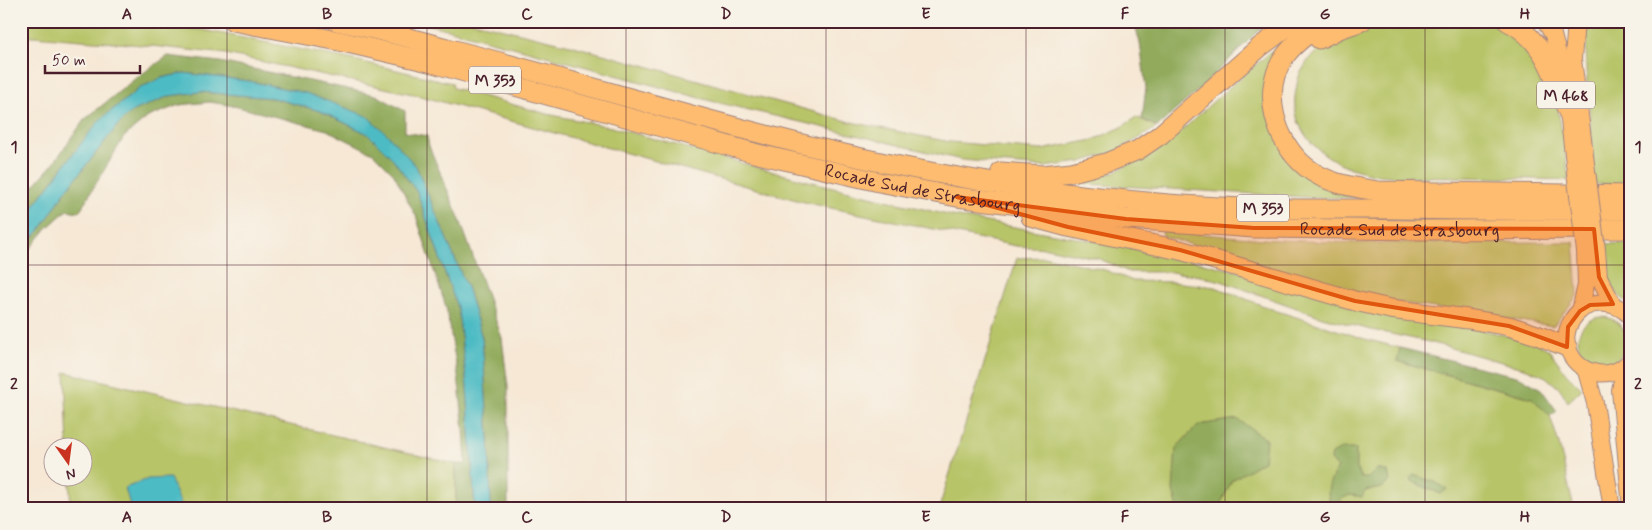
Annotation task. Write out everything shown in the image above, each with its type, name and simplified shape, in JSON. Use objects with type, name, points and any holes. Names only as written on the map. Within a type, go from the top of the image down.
[{"type":"highway","name":"Rocade Sud de Strasbourg","points":[[233,21],[339,41],[429,62],[754,153],[879,182],[957,197],[1126,219],[1254,228],[1426,230],[1631,229]]},
{"type":"highway","name":"Rocade Sud de Strasbourg","points":[[336,21],[516,66],[794,142],[965,179],[1075,194],[1170,204],[1283,209],[1631,210]]},
{"type":"highway","points":[[898,166],[1042,175],[1072,172],[1106,163],[1138,150],[1160,135],[1260,47],[1295,21]]},
{"type":"highway","points":[[1330,21],[1317,27],[1294,44],[1276,73],[1274,84],[1274,114],[1283,139],[1306,167],[1332,182],[1349,187],[1378,191],[1631,195]]},
{"type":"highway","points":[[1362,21],[1338,28],[1318,40],[1304,51],[1293,65],[1287,79],[1284,94],[1285,112],[1291,130],[1306,150],[1322,163],[1344,174],[1366,179],[1396,183],[1487,186],[1560,194]]},
{"type":"highway","points":[[1508,21],[1536,44],[1549,62],[1568,112]]},
{"type":"highway","points":[[957,197],[1068,227],[1180,250],[1355,301],[1390,309],[1509,326],[1567,347]]},
{"type":"main road","name":"M 468","points":[[1545,21],[1553,35],[1564,76],[1568,112],[1581,172]]},
{"type":"main road","name":"M 468","points":[[1576,21],[1573,59],[1581,172],[1590,251],[1598,278],[1613,304]]},
{"type":"main road","name":"M 468","points":[[1580,310],[1586,285],[1590,251]]},
{"type":"main road","points":[[1628,363],[1613,372],[1600,374],[1586,371],[1571,357],[1567,347],[1568,327],[1580,310],[1596,304],[1613,304],[1621,307],[1631,317]]},
{"type":"main road","points":[[1628,363],[1620,390],[1630,509]]},
{"type":"main road","points":[[1586,371],[1596,404],[1612,509]]},
{"type":"highlighted area","points":[[957,197],[1126,219],[1254,228],[1594,229],[1599,277],[1613,304],[1590,305],[1580,311],[1568,327],[1567,347],[1509,326],[1355,301],[1180,250],[1068,227]]},
{"type":"green space","points":[[21,21],[139,21],[203,30],[354,60],[452,83],[453,88],[547,114],[611,127],[804,180],[952,216],[1182,258],[1537,343],[1549,350],[1566,373],[1582,389],[1568,402],[1561,390],[1546,377],[1527,369],[1429,342],[1322,317],[1221,281],[1196,275],[1170,272],[1129,272],[1100,259],[1047,248],[1016,246],[800,201],[417,95],[226,54],[21,35]]},
{"type":"green space","points":[[410,21],[470,21],[570,45],[851,122],[950,142],[1041,150],[1093,140],[1122,127],[1136,117],[1157,127],[1114,152],[1081,162],[1044,167],[962,160],[711,101],[447,29]]},
{"type":"green space","points":[[1134,21],[1268,21],[1202,87],[1157,127],[1142,119],[1146,88],[1140,43]]},
{"type":"green space","points":[[1403,21],[1486,21],[1505,28],[1529,44],[1554,90],[1569,180],[1379,175],[1340,163],[1316,148],[1300,126],[1295,109],[1298,79],[1307,62],[1326,44],[1338,38],[1363,29]]},
{"type":"green space","points":[[1589,21],[1631,21],[1631,185],[1595,184],[1586,70],[1587,24]]},
{"type":"green space","points":[[1285,40],[1288,43],[1268,117],[1337,192],[1355,197],[1322,198],[1086,184],[1088,178],[1112,173],[1149,154],[1175,137]]},
{"type":"green space","points":[[168,56],[220,62],[376,95],[405,111],[405,132],[427,136],[429,146],[460,220],[502,338],[508,387],[508,509],[491,509],[489,439],[482,338],[468,290],[416,166],[306,93],[249,81],[184,73],[161,78],[140,88],[101,119],[21,223],[21,200],[53,164],[84,120],[136,78]]},
{"type":"green space","points":[[201,92],[273,98],[320,111],[368,134],[393,159],[417,192],[458,310],[467,386],[475,509],[456,509],[456,464],[466,464],[458,375],[446,307],[416,216],[394,174],[373,153],[327,130],[234,106],[210,102],[179,105],[148,117],[124,137],[79,212],[67,210],[47,228],[21,260],[21,252],[42,227],[65,192],[117,126],[131,112],[169,96]]},
{"type":"green space","points":[[1162,231],[1276,240],[1360,243],[1574,242],[1578,295],[1553,326],[1389,301],[1317,283],[1163,236]]},
{"type":"green space","points":[[1631,243],[1631,304],[1623,299],[1612,286],[1607,270],[1603,244]]},
{"type":"green space","points":[[1048,257],[1105,270],[1133,281],[1173,282],[1215,287],[1277,311],[1400,348],[1398,361],[1532,398],[1550,416],[1559,444],[1574,509],[937,509],[940,505],[1017,258]]},
{"type":"green space","points":[[1597,317],[1607,317],[1619,324],[1626,336],[1626,346],[1619,358],[1607,365],[1597,365],[1589,361],[1582,354],[1578,346],[1578,336],[1582,328],[1589,321]]},
{"type":"green space","points":[[1400,348],[1520,377],[1541,389],[1557,411],[1550,416],[1532,398],[1397,361]]},
{"type":"green space","points":[[65,372],[456,464],[456,509],[71,509],[70,488],[92,488],[92,438],[68,438]]},
{"type":"green space","points":[[1237,419],[1266,439],[1264,461],[1232,480],[1218,509],[1178,509],[1173,491],[1176,448],[1198,425]]},
{"type":"green space","points":[[1341,449],[1356,449],[1356,467],[1361,478],[1368,478],[1377,469],[1388,472],[1390,481],[1382,488],[1365,491],[1362,497],[1350,495],[1341,499],[1340,509],[1334,509],[1329,498],[1328,488],[1338,468],[1331,460],[1332,454]]},
{"type":"green space","points":[[1413,475],[1435,482],[1447,489],[1441,494],[1412,482]]},
{"type":"water","points":[[1164,21],[1246,21],[1246,26],[1168,27]]},
{"type":"water","points":[[184,73],[249,81],[306,93],[367,116],[388,135],[416,166],[468,290],[482,338],[489,439],[491,509],[475,509],[467,386],[458,310],[417,192],[393,159],[368,134],[320,111],[273,98],[201,92],[169,96],[131,112],[117,126],[65,192],[42,227],[21,252],[21,223],[101,119],[140,88],[161,78]]},
{"type":"water","points":[[170,478],[181,504],[188,509],[131,509],[125,488],[148,479]]}]
